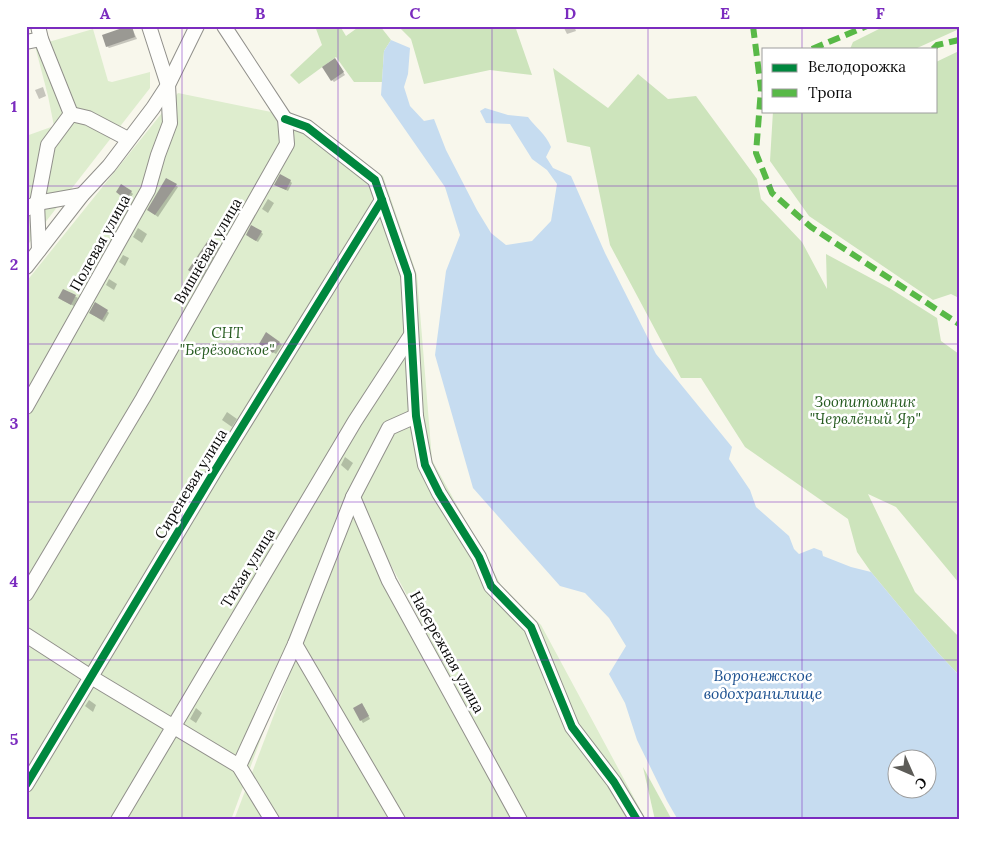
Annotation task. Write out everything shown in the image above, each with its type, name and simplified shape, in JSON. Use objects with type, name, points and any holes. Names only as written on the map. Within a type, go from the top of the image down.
[{"type":"street","points":[[149,26],[168,85]]},
{"type":"street","points":[[26,266],[82,195],[109,166],[153,108],[168,85],[197,26]]},
{"type":"street","points":[[224,26],[285,119],[307,127],[375,180],[408,275],[416,416],[425,465],[439,493],[479,557],[491,586],[531,627],[572,727],[614,782],[637,820]]},
{"type":"street","points":[[26,42],[39,33],[71,114]]},
{"type":"street","name":"Полевая улица","points":[[26,407],[148,190],[170,123],[168,85]]},
{"type":"street","points":[[71,114],[88,118],[128,139]]},
{"type":"street","points":[[39,250],[32,206],[48,145],[71,114]]},
{"type":"street","name":"Вишнёвая улица","points":[[26,594],[143,398],[286,144],[285,119]]},
{"type":"street","points":[[32,206],[82,195]]},
{"type":"street","name":"Сиреневая улица","points":[[26,785],[214,472],[382,200]]},
{"type":"street","name":"Тихая улица","points":[[118,820],[355,420],[411,335]]},
{"type":"street","points":[[239,766],[295,644],[353,497],[389,428],[416,416]]},
{"type":"street","name":"Набережная улица","points":[[353,497],[389,581],[520,820]]},
{"type":"street","points":[[26,635],[91,677],[239,766],[272,820]]},
{"type":"street","points":[[295,644],[398,820]]},
{"type":"green space","points":[[315,26],[340,26],[346,36],[360,26],[380,26],[391,40],[384,51],[382,82],[354,82],[336,57],[299,84],[290,75],[322,45]]},
{"type":"green space","points":[[398,26],[515,26],[532,75],[490,70],[424,84],[411,39]]},
{"type":"green space","points":[[885,26],[959,26],[959,29],[917,48],[850,48],[853,42]]},
{"type":"green space","points":[[93,29],[108,81],[112,82],[150,72],[150,88],[26,247],[26,136],[54,126],[35,46]]},
{"type":"green space","points":[[959,51],[959,298],[951,294],[933,300],[809,216],[770,161],[773,112],[938,112],[938,61]]},
{"type":"green space","name":"Зоопитомник \"Червлёный Яр\"","points":[[553,68],[608,108],[638,74],[668,99],[696,96],[757,179],[761,199],[802,242],[827,289],[826,254],[891,289],[937,318],[941,341],[959,354],[959,583],[896,507],[868,494],[915,592],[959,637],[959,675],[939,654],[871,572],[857,552],[848,519],[745,447],[701,378],[681,378],[610,245],[590,147],[567,142]]},
{"type":"green space","name":"СНТ \"Берёзовское\"","points":[[178,93],[291,116],[383,176],[417,275],[432,460],[501,585],[541,625],[646,820],[525,820],[352,491],[231,820],[26,820],[26,282]]},
{"type":"green space","points":[[353,507],[520,820],[234,820]]},
{"type":"green space","points":[[643,767],[672,820],[655,820]]},
{"type":"water","name":"Воронежское водохранилище","points":[[391,40],[410,48],[408,74],[404,87],[410,106],[424,121],[434,119],[446,150],[477,210],[491,233],[506,245],[532,241],[551,221],[557,184],[547,170],[532,159],[510,124],[486,123],[480,111],[485,108],[508,115],[528,117],[544,135],[551,147],[546,157],[553,168],[571,176],[605,253],[656,354],[732,447],[729,459],[750,490],[756,507],[789,536],[794,549],[799,554],[814,548],[822,551],[823,556],[851,567],[871,572],[939,654],[959,675],[959,820],[678,820],[637,740],[625,703],[609,674],[626,646],[609,618],[585,593],[560,586],[473,488],[435,355],[446,271],[460,235],[445,187],[381,95],[384,51]]},
{"type":"building","points":[[132,26],[135,37],[106,47],[102,35]]},
{"type":"building","points":[[335,58],[344,72],[331,81],[322,67]]},
{"type":"building","points":[[280,174],[291,180],[286,190],[274,185]]},
{"type":"building","points":[[166,178],[177,184],[155,215],[147,210]]},
{"type":"building","points":[[121,184],[132,191],[126,200],[116,192]]},
{"type":"building","points":[[251,225],[262,231],[256,241],[246,235]]},
{"type":"building","points":[[209,239],[219,245],[200,278],[188,270]]},
{"type":"building","points":[[63,289],[76,295],[71,305],[58,298]]},
{"type":"building","points":[[95,302],[108,310],[102,320],[89,313]]},
{"type":"building","points":[[266,332],[280,342],[273,353],[259,344]]},
{"type":"building","points":[[362,703],[369,716],[360,721],[353,708]]},
{"type":"marked path","points":[[753,26],[761,89],[756,153],[772,193],[811,227],[959,324]]},
{"type":"marked path","points":[[814,48],[867,26]]},
{"type":"marked path","points":[[934,48],[937,45],[959,40]]},
{"type":"cycle path","points":[[285,119],[307,127],[375,180],[408,275],[416,416],[425,465],[439,493],[479,557],[491,586],[531,627],[572,727],[614,782],[637,820]]},
{"type":"cycle path","points":[[26,785],[214,472],[382,200]]}]
